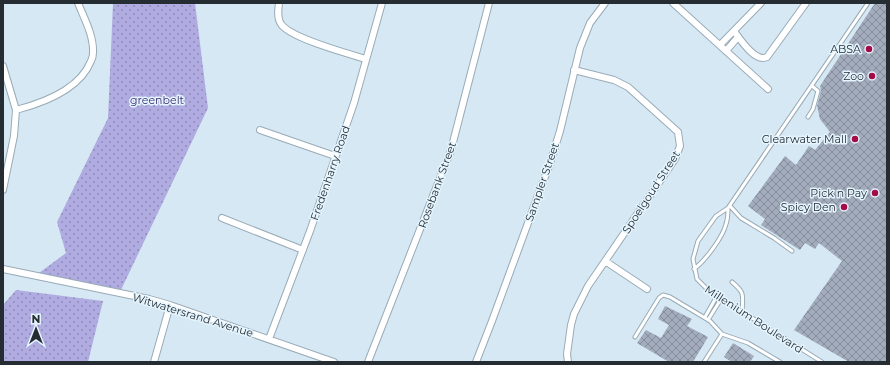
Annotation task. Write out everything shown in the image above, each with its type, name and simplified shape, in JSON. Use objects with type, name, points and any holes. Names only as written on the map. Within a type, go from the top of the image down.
[{"type":"street","points":[[16,110],[28,107],[61,92],[76,82],[89,65],[94,54],[92,39],[78,3]]},
{"type":"street","points":[[279,3],[278,16],[285,28],[337,50],[366,59]]},
{"type":"street","name":"Fredenharry Road","points":[[269,339],[354,103],[382,3]]},
{"type":"street","name":"Rosebank Street","points":[[368,362],[451,150],[489,3]]},
{"type":"street","name":"Sampler Street","points":[[476,362],[550,163],[560,131],[580,48],[590,23],[605,3]]},
{"type":"street","points":[[673,3],[768,89]]},
{"type":"street","points":[[720,45],[761,3]]},
{"type":"street","points":[[734,30],[738,37],[755,56],[764,59],[806,3]]},
{"type":"street","points":[[726,51],[738,37]]},
{"type":"street","points":[[3,66],[16,110],[14,136],[4,177],[3,190]]},
{"type":"street","name":"Spoelgoud Street","points":[[568,362],[567,354],[571,325],[574,314],[588,286],[675,159],[678,153],[680,139],[678,132],[673,127],[628,87],[614,80],[574,70]]},
{"type":"street","points":[[260,130],[335,156]]},
{"type":"street","points":[[222,218],[302,250]]},
{"type":"street","points":[[605,261],[647,289]]},
{"type":"street","name":"Witwatersrand Avenue","points":[[3,269],[130,295],[170,305],[334,362]]},
{"type":"street","points":[[154,362],[170,305]]},
{"type":"lane","points":[[729,207],[726,224],[723,231],[701,264],[694,269],[693,259],[698,242],[716,216],[729,207],[868,3]]},
{"type":"lane","points":[[808,117],[813,109],[818,91],[812,86]]},
{"type":"lane","points":[[729,207],[741,218],[792,251]]},
{"type":"lane","name":"Millenium Boulevard","points":[[694,269],[697,279],[702,286],[822,362]]},
{"type":"lane","points":[[732,282],[739,287],[742,293],[742,312]]},
{"type":"lane","points":[[635,337],[659,298],[663,295],[670,297],[705,317],[722,334],[748,343],[780,362]]},
{"type":"lane","points":[[705,317],[717,296]]},
{"type":"lane","points":[[708,320],[721,299]]},
{"type":"lane","points":[[704,362],[722,334]]},
{"type":"green space","name":"greenbelt","points":[[113,3],[195,3],[208,108],[119,294],[35,276],[66,253],[57,222],[108,118]]},
{"type":"green space","points":[[16,290],[103,301],[88,362],[3,362],[3,305]]},
{"type":"building","name":"Clearwater Mall","points":[[875,3],[887,3],[887,362],[849,362],[794,330],[842,261],[819,243],[815,249],[805,243],[800,250],[761,225],[765,219],[748,206],[785,156],[796,165],[809,146],[815,150],[830,132],[820,119],[817,106],[821,91],[820,86]]},
{"type":"building","points":[[665,306],[692,319],[687,326],[708,337],[693,362],[669,362],[637,343],[646,330],[661,338],[669,325],[658,319]]},
{"type":"building","points":[[733,343],[754,356],[750,362],[732,362],[724,357]]},
{"type":"place","name":"ABSA","points":[[869,49]]},
{"type":"place","name":"Zoo","points":[[872,76]]},
{"type":"place","name":"Clearwater Mall","points":[[855,139]]},
{"type":"place","name":"Pick n Pay","points":[[875,193]]},
{"type":"place","name":"Spicy Den","points":[[844,207]]}]
